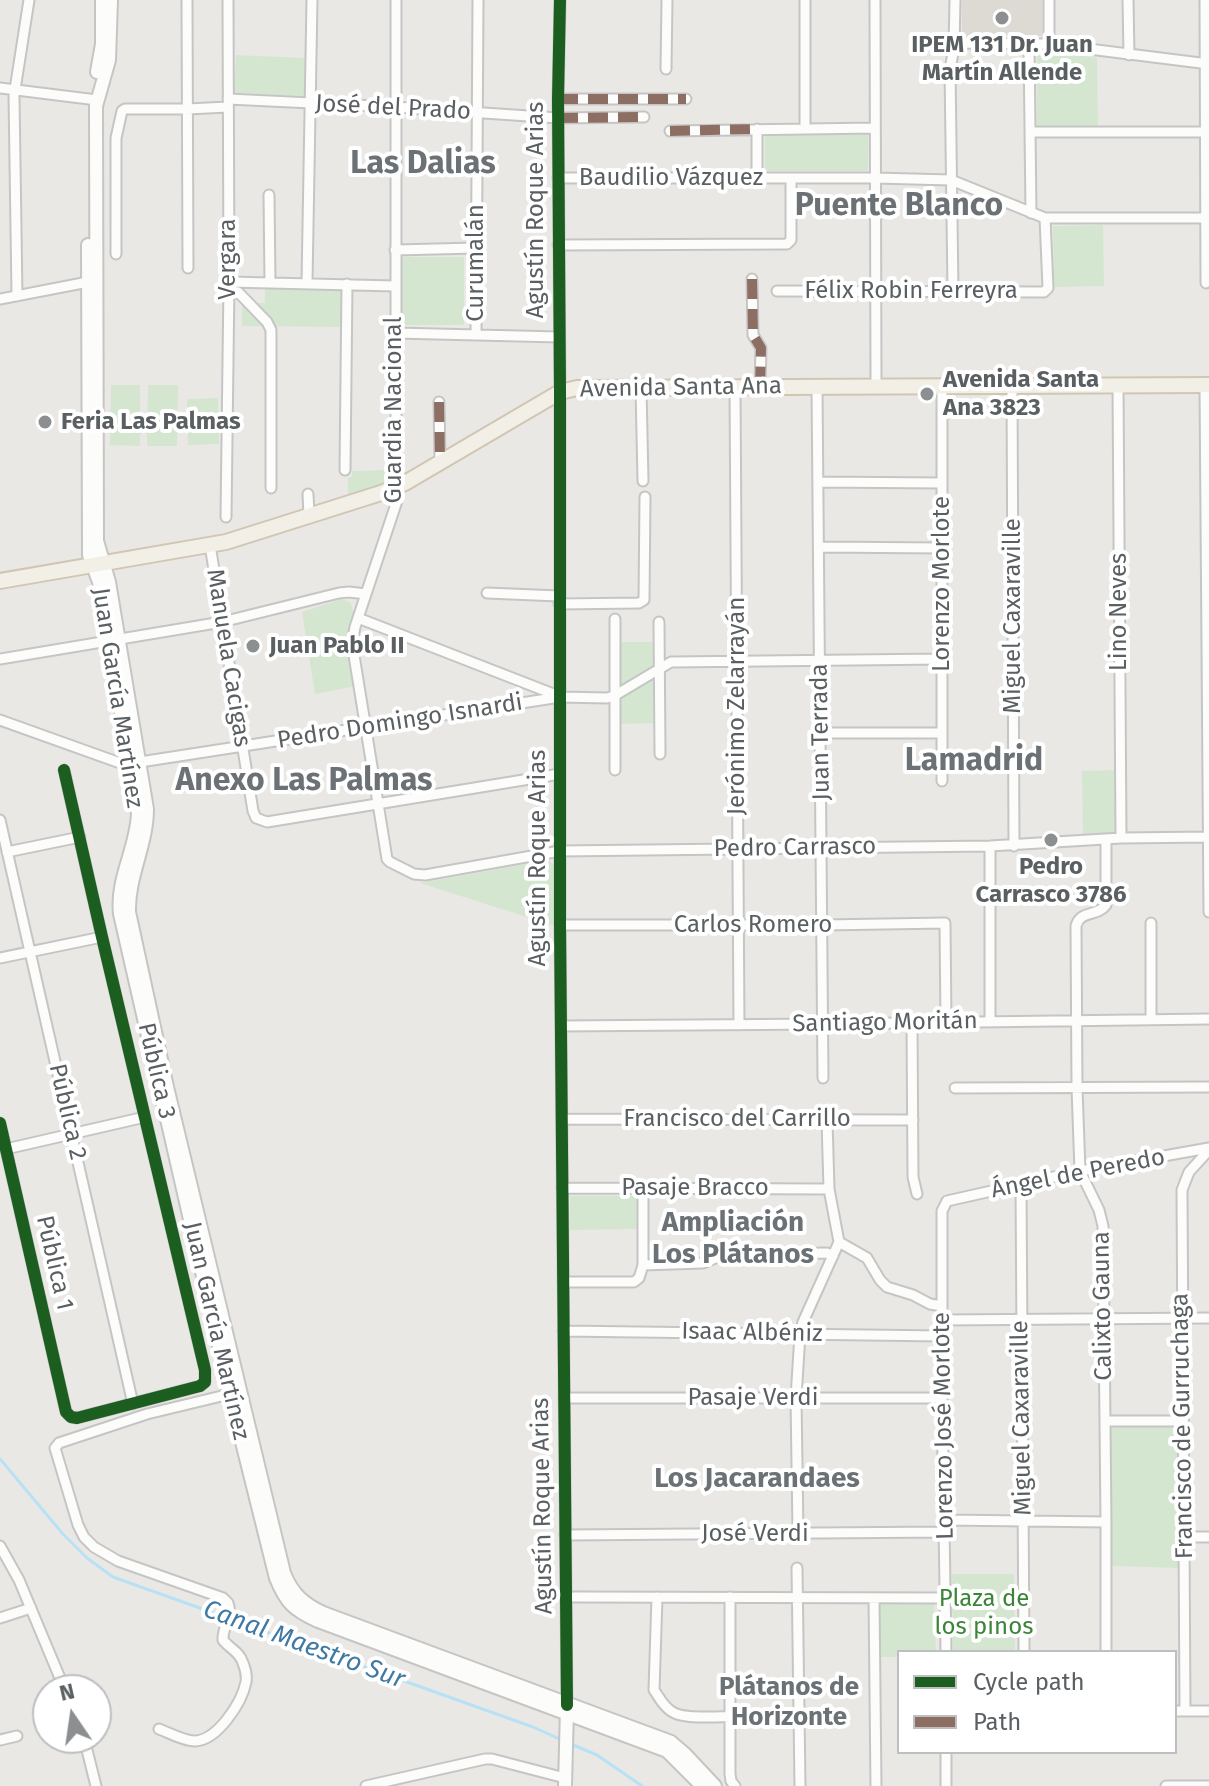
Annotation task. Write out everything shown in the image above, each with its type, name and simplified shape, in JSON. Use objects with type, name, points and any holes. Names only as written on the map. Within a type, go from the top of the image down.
[{"type":"main road","name":"Juan García Martínez","points":[[102,0],[101,54],[93,100],[88,282],[88,548],[109,582],[114,641],[135,763],[138,823],[121,882],[120,914],[230,1394],[276,1578],[289,1604],[302,1614],[567,1710]]},
{"type":"main road","name":"Juan García Martínez","points":[[98,564],[93,100],[109,60],[111,0]]},
{"type":"main road","name":"Avenida Santa Ana","points":[[0,581],[210,545],[397,487],[560,392],[577,388],[1207,385]]},
{"type":"main road","name":"Juan García Martínez","points":[[135,763],[145,791],[147,821],[129,890],[131,925],[287,1582],[302,1602],[323,1613],[567,1710]]},
{"type":"main road","points":[[565,1782],[567,1710]]},
{"type":"main road","points":[[567,1710],[667,1751],[702,1786]]},
{"type":"main road","points":[[567,1710],[671,1742],[715,1786]]},
{"type":"street","points":[[17,296],[15,89],[29,0]]},
{"type":"street","points":[[187,0],[188,268]]},
{"type":"street","name":"Vergara","points":[[226,517],[228,0]]},
{"type":"street","points":[[307,283],[312,0]]},
{"type":"street","name":"Guardia Nacional","points":[[387,859],[352,643],[394,514],[397,487],[396,0]]},
{"type":"street","name":"Curumalán","points":[[476,335],[478,0]]},
{"type":"street","name":"Agustín Roque Arias","points":[[560,0],[560,925],[567,1710]]},
{"type":"street","points":[[666,69],[667,0]]},
{"type":"street","points":[[805,0],[805,129]]},
{"type":"street","points":[[875,0],[876,386]]},
{"type":"street","points":[[953,291],[950,69],[955,43],[955,0]]},
{"type":"street","points":[[1049,0],[1049,44]]},
{"type":"street","points":[[1128,0],[1129,55]]},
{"type":"street","points":[[1205,0],[1206,283]]},
{"type":"street","points":[[955,43],[1049,44],[1207,64]]},
{"type":"street","points":[[1029,44],[1031,213]]},
{"type":"street","points":[[0,88],[93,100]]},
{"type":"street","points":[[558,99],[686,99]]},
{"type":"street","name":"José del Prado","points":[[116,254],[116,138],[125,109],[187,109],[228,103],[310,103],[558,118],[644,117]]},
{"type":"street","points":[[670,131],[875,128]]},
{"type":"street","points":[[757,129],[757,178]]},
{"type":"street","points":[[1030,132],[1207,132]]},
{"type":"street","name":"Baudilio Vázquez","points":[[558,178],[951,180],[1045,218],[1208,218]]},
{"type":"street","points":[[558,245],[787,244],[791,240],[791,179]]},
{"type":"street","points":[[269,195],[270,282]]},
{"type":"street","name":"Félix Robin Ferreyra","points":[[777,291],[1044,292],[1048,288],[1045,218]]},
{"type":"street","points":[[395,250],[476,248]]},
{"type":"street","points":[[752,279],[753,335],[761,348],[760,387]]},
{"type":"street","points":[[0,299],[88,282]]},
{"type":"street","points":[[229,287],[270,282],[395,286]]},
{"type":"street","points":[[345,470],[347,284]]},
{"type":"street","points":[[229,287],[238,292],[271,330],[271,488]]},
{"type":"street","points":[[395,333],[559,337]]},
{"type":"street","name":"Lino Neves","points":[[1118,385],[1121,838]]},
{"type":"street","points":[[1207,385],[1209,912]]},
{"type":"street","name":"Lorenzo Morlote","points":[[942,386],[942,781]]},
{"type":"street","name":"Miguel Caxaraville","points":[[1012,386],[1014,846]]},
{"type":"street","name":"Jerónimo Zelarrayán","points":[[735,387],[739,1025]]},
{"type":"street","name":"Juan Terrada","points":[[817,387],[823,1078]]},
{"type":"street","points":[[641,388],[643,481]]},
{"type":"street","points":[[439,402],[440,461]]},
{"type":"street","points":[[818,482],[942,483]]},
{"type":"street","points":[[308,494],[309,515]]},
{"type":"street","points":[[487,593],[559,600],[639,603],[644,600],[645,497]]},
{"type":"street","name":"Manuela Cacigas","points":[[210,545],[256,818],[267,822],[378,804]]},
{"type":"street","points":[[819,547],[942,548]]},
{"type":"street","points":[[0,659],[222,622],[339,593],[366,594]]},
{"type":"street","points":[[358,618],[560,697]]},
{"type":"street","points":[[615,619],[615,770]]},
{"type":"street","points":[[659,622],[660,754]]},
{"type":"street","name":"Pedro Domingo Isnardi","points":[[0,720],[120,763],[135,763],[560,697],[607,698],[671,662],[942,659]]},
{"type":"street","points":[[821,733],[942,733]]},
{"type":"street","name":"Pública 3","points":[[64,770],[205,1370],[205,1382],[196,1388],[133,1404]]},
{"type":"street","points":[[378,804],[560,774]]},
{"type":"street","name":"Pública 2","points":[[0,820],[133,1404]]},
{"type":"street","points":[[7,852],[80,837]]},
{"type":"street","name":"Pedro Carrasco","points":[[387,859],[414,874],[425,875],[560,851],[1014,846],[1121,838],[1208,837]]},
{"type":"street","name":"Calixto Gauna","points":[[1106,839],[1106,905],[1102,910],[1083,915],[1076,926],[1080,1171],[1099,1210],[1103,1226],[1106,1650]]},
{"type":"street","points":[[990,846],[990,1021]]},
{"type":"street","name":"Carlos Romero","points":[[560,925],[945,923],[946,1022]]},
{"type":"street","points":[[1151,923],[1151,1019]]},
{"type":"street","points":[[0,958],[102,937]]},
{"type":"street","name":"Santiago Moritán","points":[[561,1026],[1209,1019]]},
{"type":"street","points":[[912,1022],[913,1177],[917,1194]]},
{"type":"street","points":[[955,1088],[1209,1087]]},
{"type":"street","points":[[6,1149],[145,1117]]},
{"type":"street","name":"Francisco del Carrillo","points":[[562,1119],[913,1120]]},
{"type":"street","points":[[798,1533],[796,1398],[800,1334],[839,1242],[829,1189],[827,1120]]},
{"type":"street","name":"Pública 1","points":[[0,1123],[66,1412],[77,1418],[133,1404]]},
{"type":"street","name":"Ángel de Peredo","points":[[947,1201],[1080,1171],[1209,1149]]},
{"type":"street","name":"Francisco de Gurruchaga","points":[[1180,1711],[1184,1537],[1182,1190],[1189,1172],[1209,1149]]},
{"type":"street","name":"Miguel Caxaraville","points":[[1021,1185],[1024,1650]]},
{"type":"street","name":"Pasaje Bracco","points":[[562,1188],[829,1189]]},
{"type":"street","points":[[563,1282],[634,1282],[639,1278],[643,1265],[643,1188]]},
{"type":"street","name":"Lorenzo José Morlote","points":[[946,1650],[942,1211],[947,1201]]},
{"type":"street","points":[[839,1242],[867,1258],[887,1287],[942,1306]]},
{"type":"street","points":[[643,1265],[703,1263],[725,1256],[827,1253],[833,1256]]},
{"type":"street","points":[[942,1320],[1209,1318]]},
{"type":"street","name":"Isaac Albéniz","points":[[563,1331],[942,1336]]},
{"type":"street","points":[[159,1729],[197,1741],[217,1731],[231,1713],[246,1682],[246,1671],[240,1655],[223,1640],[228,1603],[223,1598],[118,1561],[94,1547],[78,1525],[55,1448],[59,1443],[147,1414],[230,1394]]},
{"type":"street","name":"Pasaje Verdi","points":[[564,1398],[942,1398]]},
{"type":"street","points":[[1105,1421],[1182,1421]]},
{"type":"street","points":[[945,1520],[1106,1522]]},
{"type":"street","name":"José Verdi","points":[[565,1535],[945,1532]]},
{"type":"street","points":[[1184,1537],[1209,1537]]},
{"type":"street","points":[[0,1546],[19,1580],[58,1674]]},
{"type":"street","points":[[797,1568],[800,1786]]},
{"type":"street","points":[[574,1597],[946,1598]]},
{"type":"street","points":[[657,1597],[654,1690],[672,1712],[683,1716],[730,1717]]},
{"type":"street","points":[[730,1597],[730,1774],[735,1786]]},
{"type":"street","points":[[874,1598],[876,1786]]},
{"type":"street","points":[[0,1618],[31,1608]]},
{"type":"street","points":[[1180,1711],[1209,1711]]},
{"type":"street","points":[[0,1740],[17,1736]]},
{"type":"street","points":[[88,1754],[96,1786]]},
{"type":"street","points":[[946,1754],[946,1786]]},
{"type":"street","points":[[366,1786],[411,1781],[485,1759],[565,1782]]},
{"type":"street","points":[[1166,1786],[1209,1786]]},
{"type":"shaded area","name":"IPEM 131 Dr. Juan Martín Allende","points":[[962,0],[1042,0],[1042,36],[962,36]]},
{"type":"green space","points":[[1049,51],[1097,58],[1098,130],[1042,130],[1037,125],[1037,56]]},
{"type":"green space","points":[[236,55],[305,58],[304,96],[234,93]]},
{"type":"green space","points":[[868,133],[868,171],[765,171],[765,134]]},
{"type":"green space","points":[[1103,225],[1104,286],[1054,287],[1053,226]]},
{"type":"green space","points":[[401,257],[464,257],[464,325],[401,325]]},
{"type":"green space","points":[[265,287],[345,288],[344,327],[242,326],[242,303],[265,303]]},
{"type":"green space","points":[[111,385],[140,385],[140,446],[110,445]]},
{"type":"green space","points":[[148,385],[178,385],[177,446],[147,446]]},
{"type":"green space","points":[[218,398],[219,444],[188,445],[187,399]]},
{"type":"green space","points":[[389,470],[390,481],[348,497],[348,478],[352,476],[352,471]]},
{"type":"green space","points":[[341,599],[350,602],[352,608],[348,645],[356,686],[315,694],[302,612]]},
{"type":"green space","points":[[617,642],[656,642],[656,666],[617,690]]},
{"type":"green space","points":[[656,677],[657,723],[617,724],[618,699]]},
{"type":"green space","points":[[1115,770],[1116,835],[1083,837],[1082,771]]},
{"type":"green space","points":[[549,860],[555,867],[555,926],[420,883]]},
{"type":"green space","points":[[570,1196],[637,1196],[637,1229],[570,1230]]},
{"type":"green space","points":[[1117,1425],[1175,1425],[1180,1433],[1181,1568],[1111,1566],[1109,1431]]},
{"type":"green space","name":"Plaza de los pinos","points":[[952,1574],[1014,1574],[1015,1650],[953,1650]]},
{"type":"green space","points":[[934,1601],[936,1650],[897,1650],[897,1657],[879,1657],[879,1603]]},
{"type":"waterway","name":"Canal Maestro Sur","points":[[0,1459],[63,1534],[87,1558],[113,1577],[533,1727],[564,1741]]},
{"type":"waterway","name":"Canal Maestro Sur","points":[[571,1744],[597,1755],[642,1786]]},
{"type":"marked path","points":[[558,99],[686,99]]},
{"type":"marked path","points":[[558,118],[644,117]]},
{"type":"marked path","points":[[670,131],[757,129]]},
{"type":"marked path","points":[[752,279],[753,335],[761,348],[760,387]]},
{"type":"marked path","points":[[439,402],[440,461]]},
{"type":"cycle path","points":[[560,0],[560,925],[567,1705]]},
{"type":"cycle path","points":[[0,1123],[66,1412],[77,1418],[200,1386],[205,1382],[205,1370],[64,770]]},
{"type":"place","name":"IPEM 131 Dr. Juan Martín Allende","points":[[1002,18]]},
{"type":"place","name":"Avenida Santa Ana 3823","points":[[927,394]]},
{"type":"place","name":"Feria Las Palmas","points":[[45,422]]},
{"type":"place","name":"Juan Pablo II","points":[[253,646]]},
{"type":"place","name":"Pedro Carrasco 3786","points":[[1051,840]]},
{"type":"district","name":"Las Dalias","points":[[423,164]]},
{"type":"district","name":"Puente Blanco","points":[[899,206]]},
{"type":"district","name":"Lamadrid","points":[[974,761]]},
{"type":"district","name":"Anexo Las Palmas","points":[[304,781]]},
{"type":"district","name":"Ampliación Los Plátanos","points":[[733,1239]]},
{"type":"district","name":"Los Jacarandaes","points":[[757,1479]]},
{"type":"district","name":"Plátanos de Horizonte","points":[[789,1703]]}]
